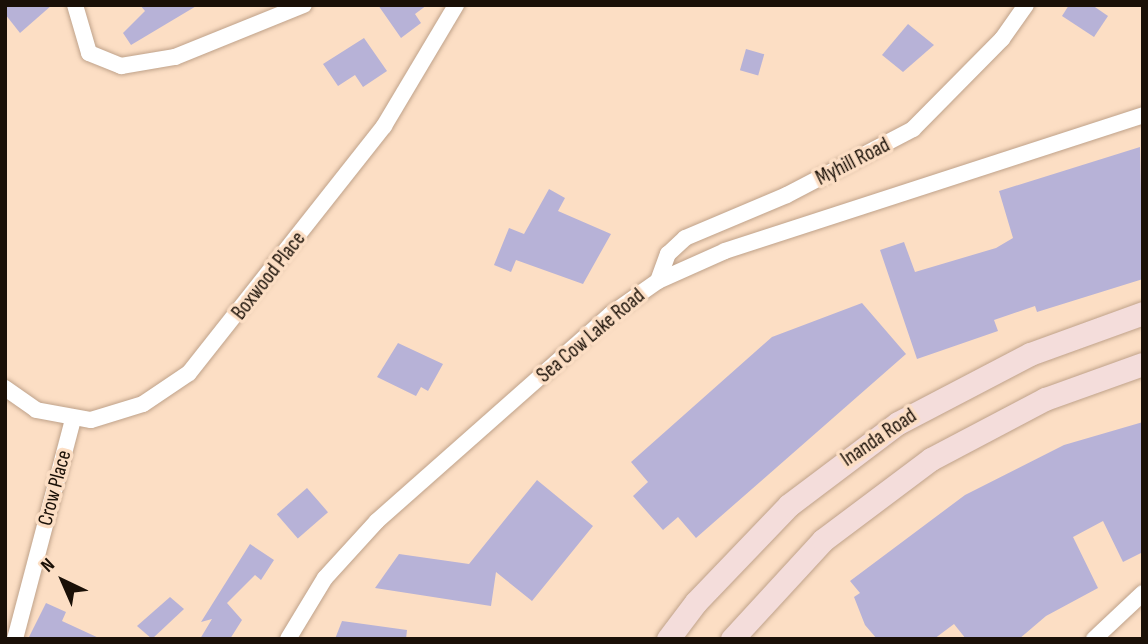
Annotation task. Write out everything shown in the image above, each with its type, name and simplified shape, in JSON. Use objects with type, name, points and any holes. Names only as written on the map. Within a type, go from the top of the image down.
[{"type":"main road","name":"Inanda Road","points":[[668,639],[696,602],[789,505],[898,423],[1030,354],[1143,313]]},
{"type":"main road","points":[[732,639],[823,540],[931,459],[1034,404],[1143,364]]},
{"type":"street","points":[[75,5],[89,53],[121,66],[175,57],[304,5]]},
{"type":"street","name":"Boxwood Place","points":[[5,388],[36,410],[73,419],[115,415],[143,404],[189,373],[212,348],[384,126],[456,5]]},
{"type":"street","name":"Myhill Road","points":[[658,281],[668,254],[685,238],[786,195],[913,129],[1002,38],[1026,5]]},
{"type":"street","name":"Sea Cow Lake Road","points":[[288,639],[319,586],[377,521],[611,314],[658,281],[724,251],[1143,115]]},
{"type":"street","name":"Crow Place","points":[[15,639],[73,419]]},
{"type":"street","points":[[1094,639],[1143,593]]},
{"type":"building","points":[[5,5],[52,5],[20,33],[5,14]]},
{"type":"building","points":[[140,5],[198,5],[131,45],[123,33],[145,11]]},
{"type":"building","points":[[378,5],[427,5],[415,14],[421,23],[401,38]]},
{"type":"building","points":[[1069,5],[1092,5],[1108,16],[1094,37],[1062,16]]},
{"type":"building","points":[[908,24],[934,45],[903,72],[882,55]]},
{"type":"building","points":[[364,38],[387,71],[363,87],[355,75],[338,86],[323,64]]},
{"type":"building","points":[[746,49],[764,54],[758,75],[740,70]]},
{"type":"building","points":[[1140,147],[1143,279],[1037,312],[1035,306],[994,320],[998,331],[917,359],[880,250],[904,242],[915,272],[996,248],[1013,238],[999,191]]},
{"type":"building","points":[[549,189],[565,198],[558,211],[611,234],[583,284],[516,260],[511,272],[494,265],[509,228],[524,234]]},
{"type":"building","points":[[862,303],[906,354],[696,538],[678,517],[663,530],[633,496],[648,482],[631,462],[772,337]]},
{"type":"building","points":[[398,343],[443,364],[428,391],[421,387],[416,396],[377,377]]},
{"type":"building","points":[[1143,422],[1143,552],[1123,562],[1103,521],[1073,537],[1098,588],[1046,616],[1019,639],[966,639],[954,624],[934,639],[877,639],[865,625],[854,597],[860,593],[850,581],[965,495],[1064,445]]},
{"type":"building","points":[[537,480],[593,526],[532,601],[496,572],[491,606],[375,588],[399,554],[469,564]]},
{"type":"building","points":[[307,488],[328,512],[298,538],[277,514]]},
{"type":"building","points":[[250,544],[274,560],[261,580],[255,575],[227,603],[242,620],[230,639],[200,639],[212,619],[201,622]]},
{"type":"building","points":[[170,597],[184,609],[152,639],[137,626]]},
{"type":"building","points":[[46,603],[66,612],[62,621],[101,639],[28,639]]},
{"type":"building","points":[[342,621],[407,630],[406,639],[335,639]]}]
